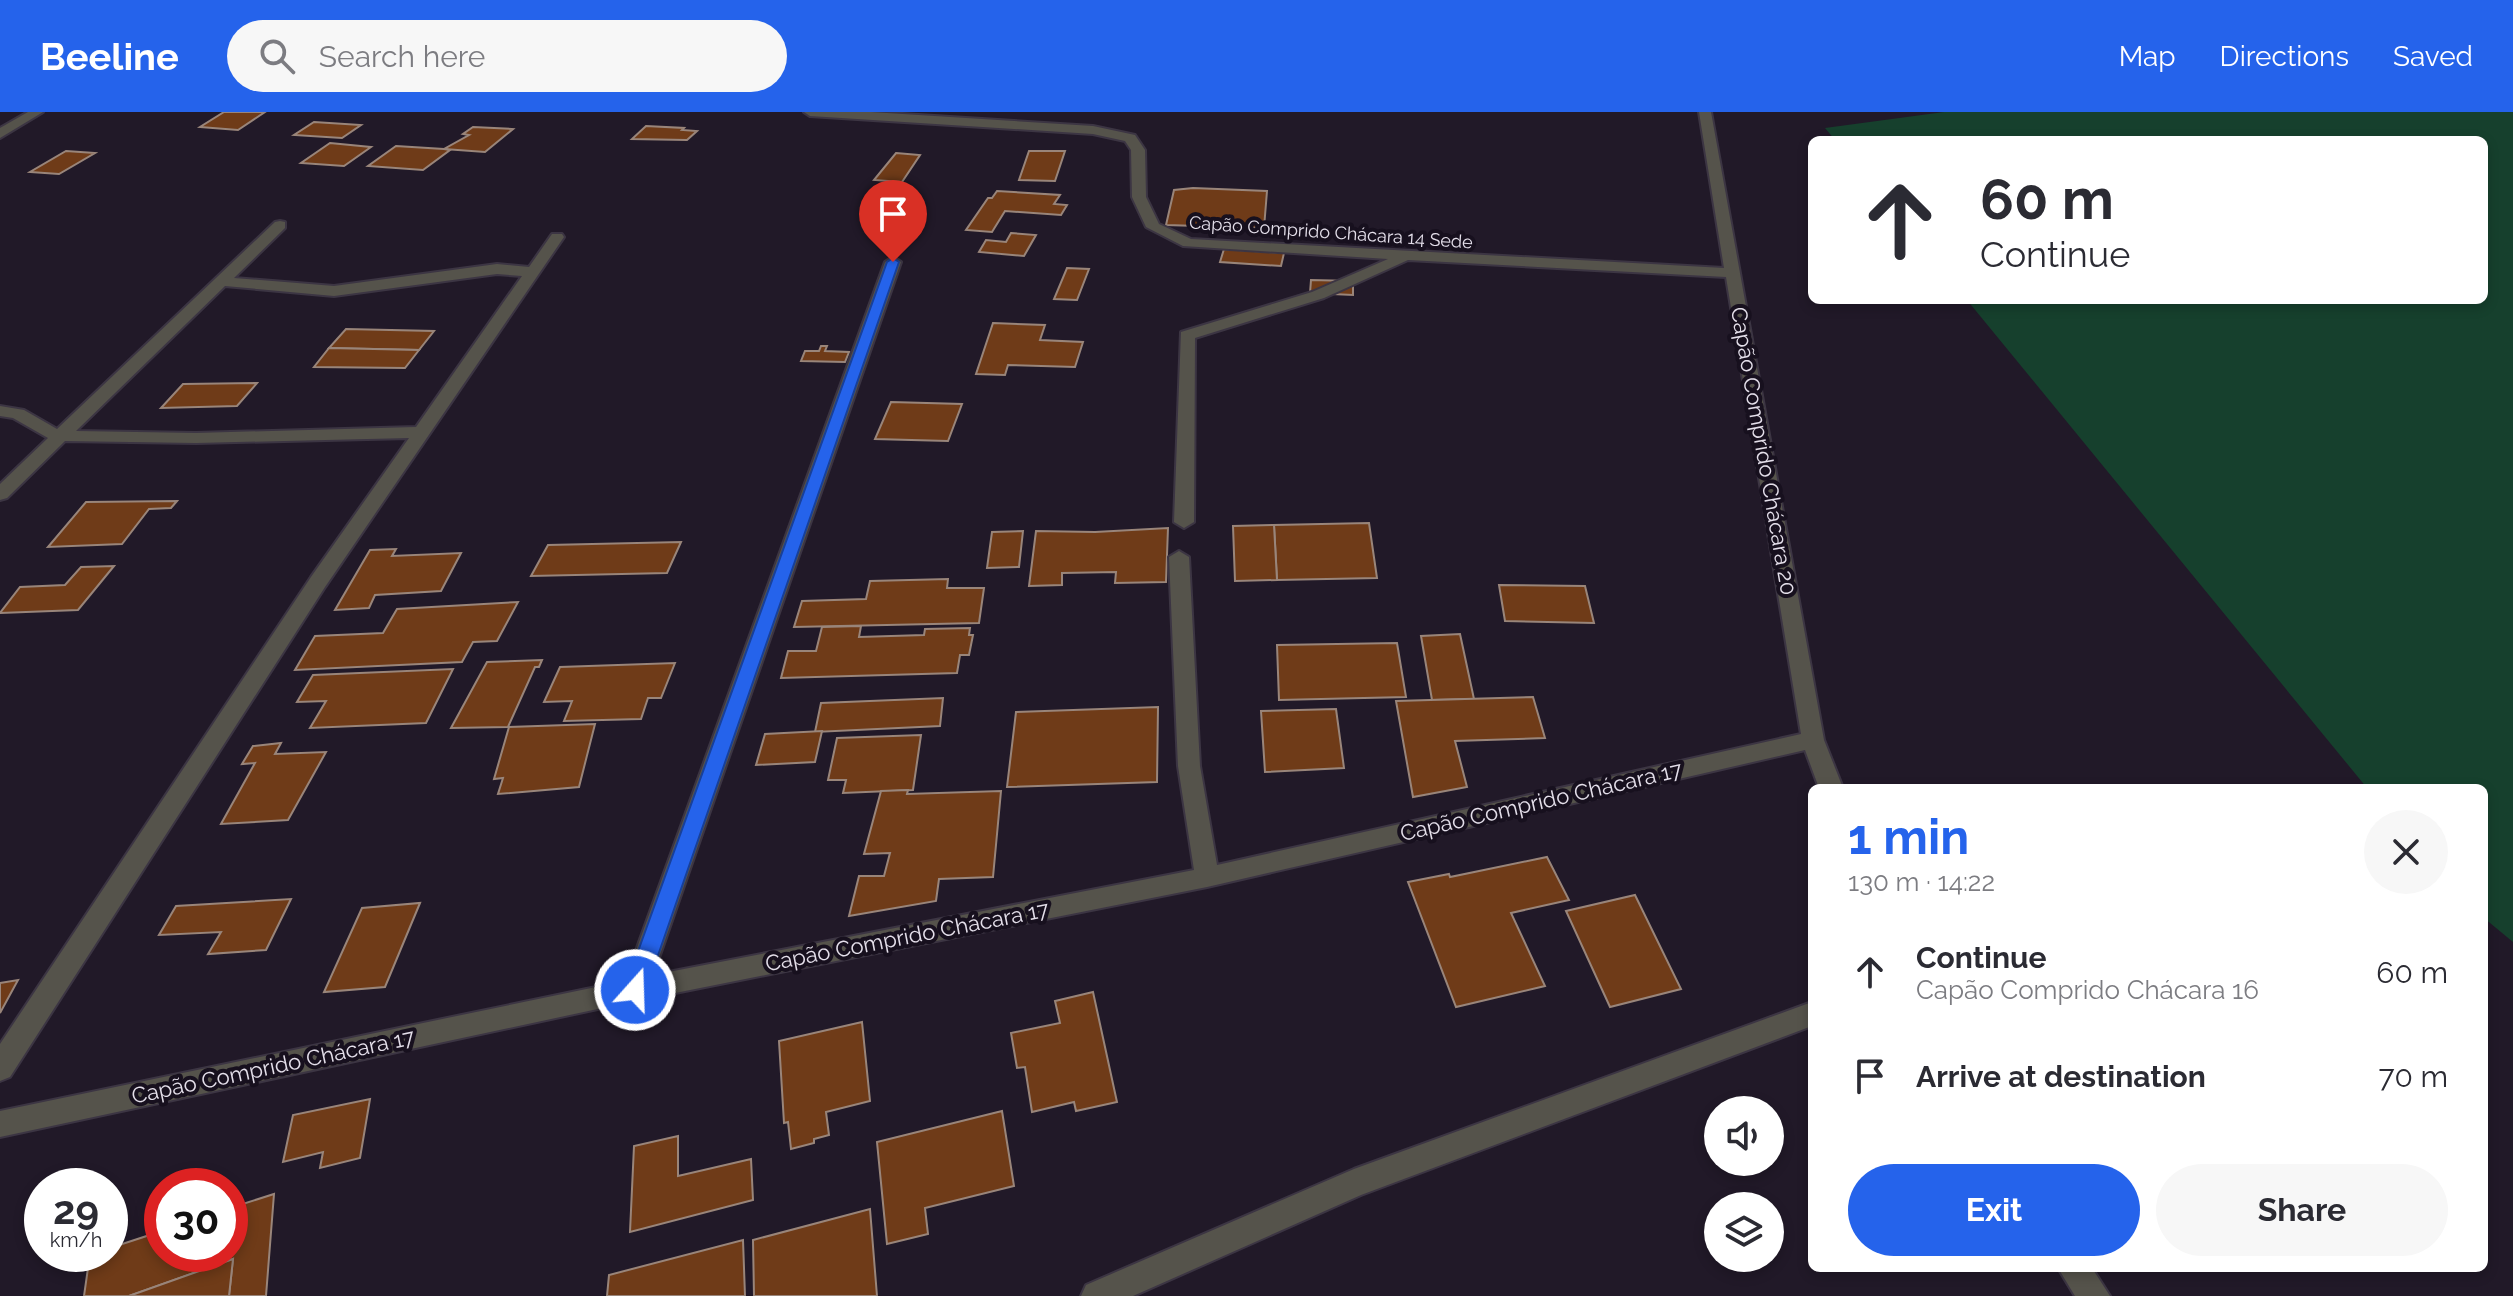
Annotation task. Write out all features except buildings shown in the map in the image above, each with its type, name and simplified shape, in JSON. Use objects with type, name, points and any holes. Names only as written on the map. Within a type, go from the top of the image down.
[{"type":"street","points":[[0,134],[37,112]]},
{"type":"street","name":"Capão Comprido Chácara 14 Sede","points":[[810,112],[889,114],[1093,130],[1130,138],[1138,150],[1139,197],[1153,227],[1188,243],[1733,273]]},
{"type":"street","name":"Capão Comprido Chácara 20","points":[[1705,112],[1813,740],[1830,784]]},
{"type":"street","points":[[0,494],[280,225]]},
{"type":"street","points":[[0,1068],[318,582],[557,237]]},
{"type":"street","points":[[1184,522],[1187,335],[1318,295],[1407,256]]},
{"type":"street","points":[[635,990],[893,262]]},
{"type":"street","points":[[220,281],[334,291],[497,269],[533,272]]},
{"type":"street","points":[[0,411],[18,414],[57,436],[196,438],[422,432]]},
{"type":"street","points":[[1179,557],[1189,766],[1207,877]]},
{"type":"street","name":"Capão Comprido Chácara 17","points":[[0,1124],[635,990],[1207,877],[1813,740]]},
{"type":"street","points":[[1097,1296],[1354,1183],[1808,1015]]},
{"type":"street","points":[[2076,1272],[2094,1296]]},
{"type":"green space","points":[[1944,112],[2513,112],[2513,942],[2488,921],[2488,784],[2364,784],[1970,304],[2488,304],[2488,136],[1832,136],[1825,128]]},
{"type":"route","points":[[635,990],[893,262]]}]
